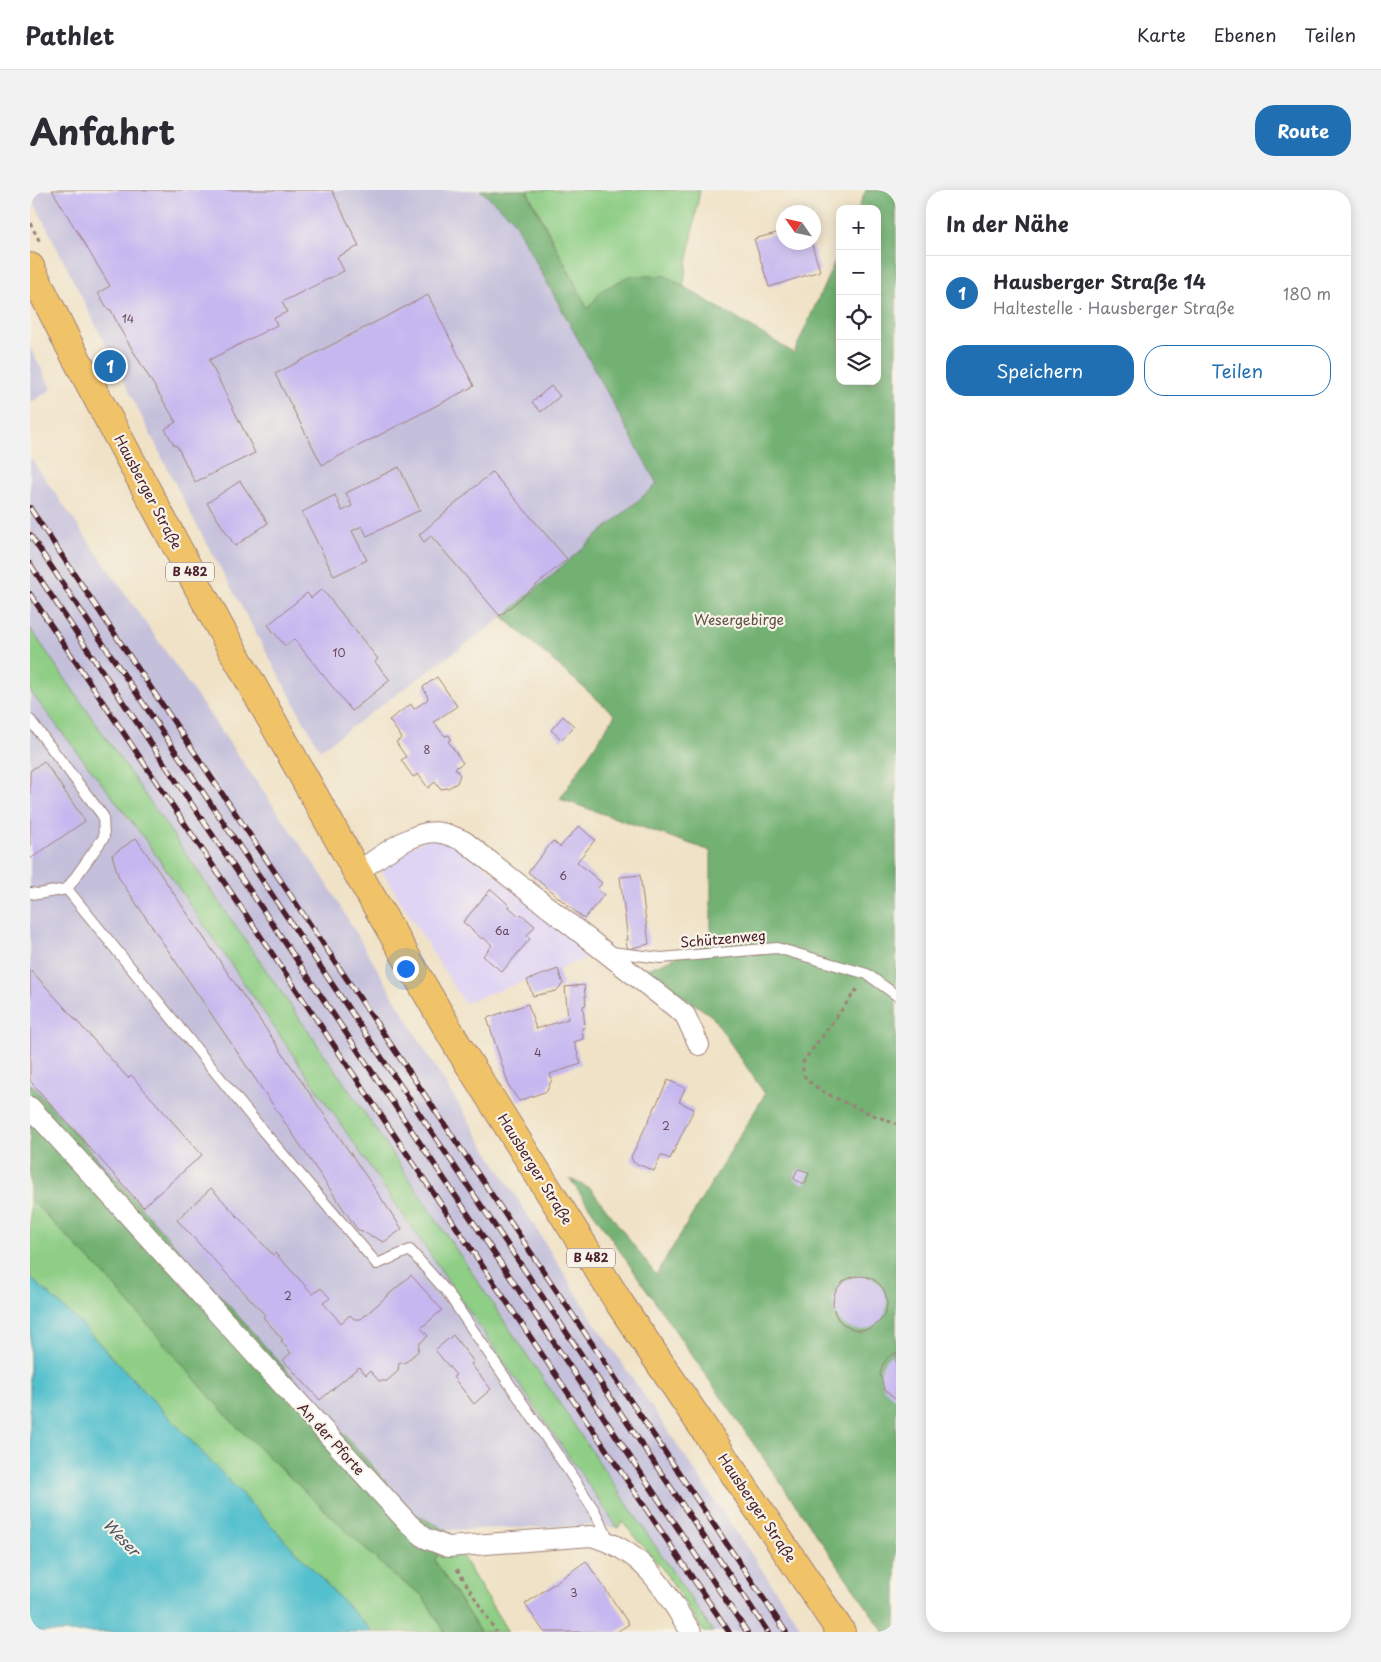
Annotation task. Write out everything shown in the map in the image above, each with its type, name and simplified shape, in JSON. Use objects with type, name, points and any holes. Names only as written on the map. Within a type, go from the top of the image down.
[{"type":"main road","name":"Hausberger Straße","points":[[36,258],[66,340],[219,626],[357,872],[459,1048],[620,1304],[841,1632]]},
{"type":"street","points":[[357,872],[404,842],[421,834],[440,832],[464,841],[685,1015],[700,1045]]},
{"type":"street","name":"An der Pforte","points":[[30,1107],[409,1524],[425,1538],[448,1547],[591,1536],[609,1541],[643,1563],[659,1581],[690,1632]]},
{"type":"lane","points":[[30,720],[103,816],[104,837],[67,889],[38,894],[30,893]]},
{"type":"lane","points":[[67,889],[264,1131],[377,1264],[410,1250],[447,1292],[568,1470],[594,1510],[609,1541]]},
{"type":"lane","name":"Schützenweg","points":[[603,951],[661,958],[777,948],[867,974],[896,995]]},
{"type":"path","points":[[30,222],[36,258]]},
{"type":"path","points":[[867,974],[804,1062],[803,1071],[806,1079],[820,1090],[896,1124]]},
{"type":"path","points":[[448,1547],[454,1563],[496,1632]]},
{"type":"shaded area","points":[[30,190],[480,190],[512,218],[657,484],[503,617],[320,750],[190,513],[35,204]]},
{"type":"shaded area","points":[[30,347],[52,389],[30,403]]},
{"type":"shaded area","points":[[30,457],[323,877],[431,1060],[595,1323],[804,1632],[713,1632],[366,1115],[30,628]]},
{"type":"shaded area","points":[[30,691],[145,839],[618,1528],[597,1525],[446,1530],[416,1514],[30,1083]]},
{"type":"shaded area","points":[[440,833],[602,953],[464,1003],[377,863]]},
{"type":"green space","name":"Wesergebirge","points":[[480,190],[526,190],[588,309],[601,291],[629,276],[666,276],[794,353],[836,259],[836,385],[881,385],[881,205],[860,205],[866,190],[896,190],[896,1632],[884,1632],[570,1179],[591,1189],[656,1275],[765,1094],[712,1016],[645,970],[711,943],[711,851],[560,799],[615,715],[503,617],[657,484],[512,218]]},
{"type":"green space","points":[[527,190],[700,190],[683,287],[666,276],[588,309]]},
{"type":"green space","points":[[30,628],[366,1115],[713,1632],[704,1632],[662,1568],[622,1522],[618,1528],[145,839],[30,691]]},
{"type":"green space","points":[[30,1083],[415,1514],[446,1530],[435,1561],[480,1632],[445,1632],[422,1595],[393,1575],[233,1423],[103,1273],[30,1199]]},
{"type":"green space","points":[[30,1199],[103,1273],[233,1423],[393,1575],[422,1595],[445,1632],[372,1632],[78,1321],[30,1277]]},
{"type":"green space","points":[[446,1530],[508,1632],[480,1632],[435,1561]]},
{"type":"water","name":"Weser","points":[[30,1277],[78,1321],[372,1632],[30,1632]]},
{"type":"building","points":[[52,190],[332,190],[359,246],[337,257],[344,271],[282,302],[287,312],[274,318],[277,325],[209,360],[255,453],[195,482],[177,446],[174,445],[165,429],[176,422],[120,329],[111,310],[108,309],[98,293],[110,286]]},
{"type":"building","points":[[776,233],[776,250],[813,250],[820,271],[769,287],[754,239]]},
{"type":"building","points":[[428,295],[474,386],[322,465],[275,374]]},
{"type":"building","points":[[551,386],[560,396],[541,412],[532,402]]},
{"type":"building","points":[[399,467],[420,510],[367,536],[362,526],[352,531],[367,560],[334,576],[302,512],[335,495],[342,511],[352,506],[346,493]]},
{"type":"building","points":[[492,472],[567,559],[500,616],[431,536],[424,542],[419,535]]},
{"type":"building","points":[[240,481],[268,523],[235,546],[207,503]]},
{"type":"building","points":[[322,589],[378,659],[375,662],[390,680],[352,711],[294,639],[285,646],[268,625],[307,593],[311,598]]},
{"type":"building","points":[[437,677],[457,706],[434,722],[445,736],[449,735],[451,739],[448,741],[463,763],[455,768],[460,775],[457,783],[448,788],[440,789],[435,782],[428,788],[418,774],[413,777],[401,760],[406,757],[396,742],[402,738],[389,720],[411,704],[414,709],[427,700],[428,698],[423,687]]},
{"type":"building","points":[[563,716],[574,726],[562,740],[551,730]]},
{"type":"building","points":[[44,761],[85,821],[30,859],[30,771]]},
{"type":"building","points":[[579,826],[595,840],[577,862],[602,883],[597,889],[604,895],[584,919],[528,872],[553,841],[560,847]]},
{"type":"building","points":[[136,838],[402,1229],[384,1242],[357,1229],[119,878],[112,855]]},
{"type":"building","points":[[640,875],[649,944],[628,949],[625,940],[628,940],[620,877]]},
{"type":"building","points":[[491,889],[519,916],[521,914],[535,926],[527,936],[530,939],[502,972],[483,956],[492,945],[484,938],[482,939],[463,922]]},
{"type":"building","points":[[30,969],[128,1078],[131,1075],[202,1155],[143,1207],[30,1081]]},
{"type":"building","points":[[558,969],[563,984],[556,991],[533,996],[527,980]]},
{"type":"building","points":[[584,985],[586,1005],[583,1006],[585,1028],[582,1028],[583,1039],[574,1042],[581,1064],[550,1074],[552,1079],[547,1091],[519,1101],[509,1086],[487,1018],[528,1004],[536,1029],[568,1019],[565,987]]},
{"type":"building","points":[[668,1080],[685,1088],[679,1102],[694,1109],[670,1159],[661,1155],[654,1171],[633,1162],[631,1157]]},
{"type":"building","points":[[800,1169],[809,1173],[805,1184],[794,1178],[797,1170]]},
{"type":"building","points":[[211,1188],[273,1255],[275,1253],[313,1294],[321,1288],[330,1298],[323,1303],[341,1323],[350,1315],[354,1319],[361,1319],[411,1275],[442,1310],[421,1328],[428,1336],[419,1344],[418,1351],[405,1363],[399,1363],[398,1371],[387,1381],[379,1381],[370,1371],[366,1375],[359,1367],[320,1400],[283,1360],[291,1353],[281,1341],[283,1340],[263,1317],[265,1315],[177,1220]]},
{"type":"building","points":[[860,1276],[870,1278],[879,1284],[885,1293],[887,1303],[885,1313],[879,1322],[870,1328],[860,1330],[850,1328],[841,1322],[835,1313],[833,1303],[835,1293],[841,1284],[850,1278]]},
{"type":"building","points":[[453,1335],[474,1362],[471,1364],[491,1389],[474,1404],[453,1377],[456,1375],[435,1350]]},
{"type":"building","points":[[896,1352],[896,1400],[884,1389],[880,1374],[887,1358]]},
{"type":"building","points":[[586,1561],[629,1624],[617,1632],[544,1632],[525,1604]]},
{"type":"railway","points":[[30,508],[786,1632]]},
{"type":"railway","points":[[30,535],[768,1632]]},
{"type":"railway","points":[[30,564],[747,1632]]},
{"type":"railway","points":[[30,594],[729,1632]]},
{"type":"place","name":"Hausberger Straße 14","points":[[110,366]]}]
